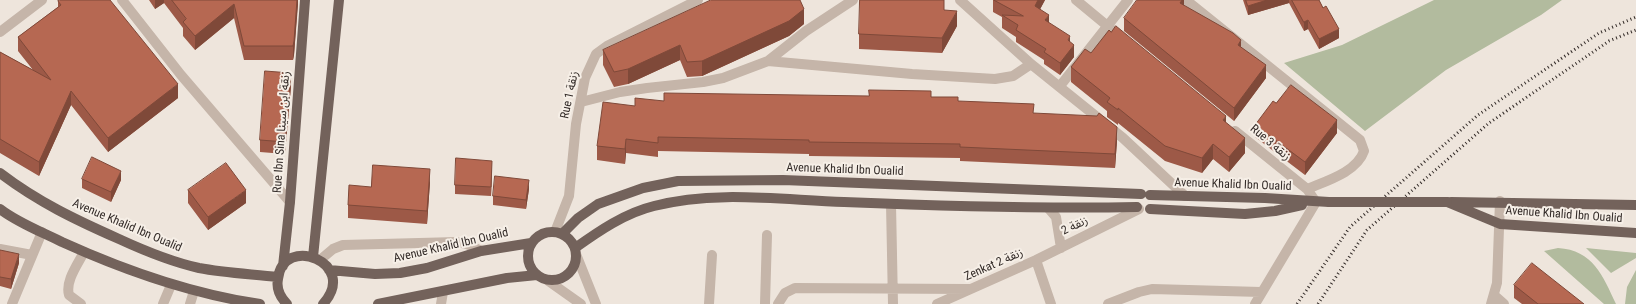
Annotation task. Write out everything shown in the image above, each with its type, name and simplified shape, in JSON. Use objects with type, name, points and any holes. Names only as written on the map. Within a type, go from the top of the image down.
[{"type":"main road","name":"Rue Ibn Sina زنقة ابن سينا","points":[[278,277],[283,266],[290,202],[305,0]]},
{"type":"main road","points":[[316,258],[339,0]]},
{"type":"main road","name":"Avenue Khalid Ibn Oualid","points":[[0,173],[28,194],[46,205],[80,222],[145,250],[198,268],[278,277]]},
{"type":"main road","name":"Avenue Khalid Ibn Oualid","points":[[559,233],[598,204],[643,188],[678,181],[783,180],[1316,202],[1500,202],[1636,205]]},
{"type":"main road","points":[[1138,208],[1137,198],[1145,195],[1154,203],[1150,209]]},
{"type":"main road","name":"Avenue Khalid Ibn Oualid","points":[[575,251],[627,215],[654,206],[692,199],[776,199],[1049,209],[1138,208],[1147,211],[1150,209],[1245,214],[1275,211],[1316,202]]},
{"type":"main road","name":"Avenue Khalid Ibn Oualid","points":[[1447,202],[1500,224],[1636,233]]},
{"type":"main road","points":[[0,209],[42,232],[84,252],[171,285],[228,299],[260,304]]},
{"type":"main road","points":[[543,233],[559,233],[571,241],[575,251],[574,266],[569,273],[555,280],[547,280],[537,275],[528,264],[528,249],[531,243],[543,233]]},
{"type":"main road","name":"Avenue Khalid Ibn Oualid","points":[[330,270],[376,274],[400,273],[427,268],[481,251],[531,243]]},
{"type":"main road","points":[[283,266],[296,257],[316,258],[330,270],[332,288],[329,296],[323,304]]},
{"type":"main road","points":[[378,304],[507,278],[537,275]]},
{"type":"main road","points":[[278,277],[277,286],[279,294],[287,304]]},
{"type":"street","points":[[0,32],[42,0]]},
{"type":"street","points":[[122,0],[181,75],[290,202]]},
{"type":"street","name":"Rue 1 زنقة","points":[[559,233],[569,196],[576,124],[585,78],[596,54],[606,46],[698,0]]},
{"type":"street","points":[[581,102],[620,92],[703,82],[730,76],[768,61],[810,28],[853,0]]},
{"type":"street","points":[[960,0],[1031,64],[1123,138],[1185,196]]},
{"type":"street","points":[[1076,0],[1132,46]]},
{"type":"street","points":[[1060,86],[1128,0]]},
{"type":"street","points":[[1186,0],[1360,140],[1364,151],[1358,162],[1345,171],[1307,189]]},
{"type":"street","points":[[768,61],[912,74],[995,79],[1013,76],[1031,64]]},
{"type":"street","name":"Rue 3 زنقة","points":[[1227,124],[1307,189],[1316,202]]},
{"type":"street","points":[[1255,304],[1316,202]]},
{"type":"street","points":[[1500,202],[1500,224],[1493,300],[1504,304]]},
{"type":"street","points":[[891,204],[893,304]]},
{"type":"street","name":"زنقة 2","points":[[1049,209],[1056,217],[1061,248],[1138,208]]},
{"type":"street","points":[[12,304],[42,232]]},
{"type":"street","points":[[764,304],[767,235]]},
{"type":"street","points":[[316,258],[343,245],[457,242],[467,244],[481,251]]},
{"type":"street","name":"Zenkat 2 زنقة","points":[[938,304],[1061,248]]},
{"type":"street","points":[[0,249],[32,255]]},
{"type":"street","points":[[575,251],[596,304]]},
{"type":"street","points":[[81,304],[69,295],[68,290],[69,282],[84,252]]},
{"type":"street","points":[[709,304],[712,255]]},
{"type":"street","points":[[1036,260],[1051,304]]},
{"type":"street","points":[[547,280],[581,304]]},
{"type":"street","points":[[163,304],[171,285]]},
{"type":"street","points":[[778,304],[785,293],[795,288],[973,288]]},
{"type":"street","points":[[1113,303],[1152,289],[1261,292]]},
{"type":"street","points":[[190,304],[194,291]]},
{"type":"street","points":[[441,304],[443,292]]},
{"type":"green space","points":[[1434,0],[1562,0],[1541,15],[1446,70],[1365,131],[1284,63],[1342,45]]},
{"type":"green space","points":[[1558,248],[1570,250],[1588,259],[1601,275],[1616,304],[1604,304],[1544,251]]},
{"type":"green space","points":[[1586,248],[1636,253],[1636,258],[1611,273]]},
{"type":"green space","points":[[1636,270],[1636,304],[1625,304],[1627,287]]},
{"type":"building","points":[[110,0],[178,84],[108,138],[71,91],[39,162],[0,139],[0,52],[51,80],[18,37],[61,5],[58,1]]},
{"type":"building","points":[[172,0],[297,0],[293,46],[244,46],[234,4],[195,36],[183,22],[186,19]]},
{"type":"building","points":[[711,0],[800,0],[804,9],[789,21],[702,61],[687,62],[680,45],[628,69],[614,72],[603,50]]},
{"type":"building","points":[[860,0],[944,0],[944,10],[957,11],[942,38],[859,34]]},
{"type":"building","points":[[994,0],[1038,0],[1035,6],[1049,15],[1045,20],[1070,36],[1068,40],[1074,45],[1060,63],[1044,52],[1046,49],[1016,30],[1018,25],[1002,15],[1023,16]]},
{"type":"building","points":[[1137,0],[1182,0],[1180,3],[1233,33],[1241,40],[1238,45],[1266,65],[1234,108],[1124,18]]},
{"type":"building","points":[[1246,0],[1267,0],[1248,6]]},
{"type":"building","points":[[1292,0],[1319,0],[1323,8],[1326,6],[1339,29],[1319,39],[1308,20],[1304,22]]},
{"type":"building","points":[[1116,26],[1226,116],[1223,120],[1245,138],[1229,157],[1213,144],[1202,158],[1165,146],[1118,108],[1118,110],[1107,102],[1110,98],[1071,67],[1085,49],[1091,53],[1109,30],[1111,32]]},
{"type":"building","points":[[265,71],[291,73],[285,142],[260,140]]},
{"type":"building","points":[[1291,85],[1337,120],[1305,162],[1255,125],[1273,101],[1276,103]]},
{"type":"building","points":[[869,90],[931,91],[931,97],[958,97],[958,101],[1034,104],[1033,113],[1097,116],[1099,113],[1117,127],[1115,154],[960,147],[960,144],[809,142],[809,140],[658,137],[658,143],[626,139],[625,149],[597,146],[603,102],[635,106],[635,98],[664,101],[664,93],[869,96]]},
{"type":"building","points":[[92,157],[121,171],[111,192],[82,179]]},
{"type":"building","points":[[456,158],[492,161],[491,187],[455,185]]},
{"type":"building","points":[[226,163],[246,190],[208,217],[188,190]]},
{"type":"building","points":[[373,165],[430,169],[427,211],[348,205],[349,185],[371,187]]},
{"type":"building","points":[[495,176],[529,180],[526,200],[493,196]]},
{"type":"building","points":[[0,250],[19,254],[11,279],[0,277]]},
{"type":"building","points":[[1532,263],[1584,304],[1538,304],[1514,285]]},
{"type":"railway","points":[[1297,304],[1350,227],[1478,115],[1599,33],[1636,17]]},
{"type":"railway","points":[[1318,304],[1367,230],[1489,123],[1609,41],[1636,30]]}]
